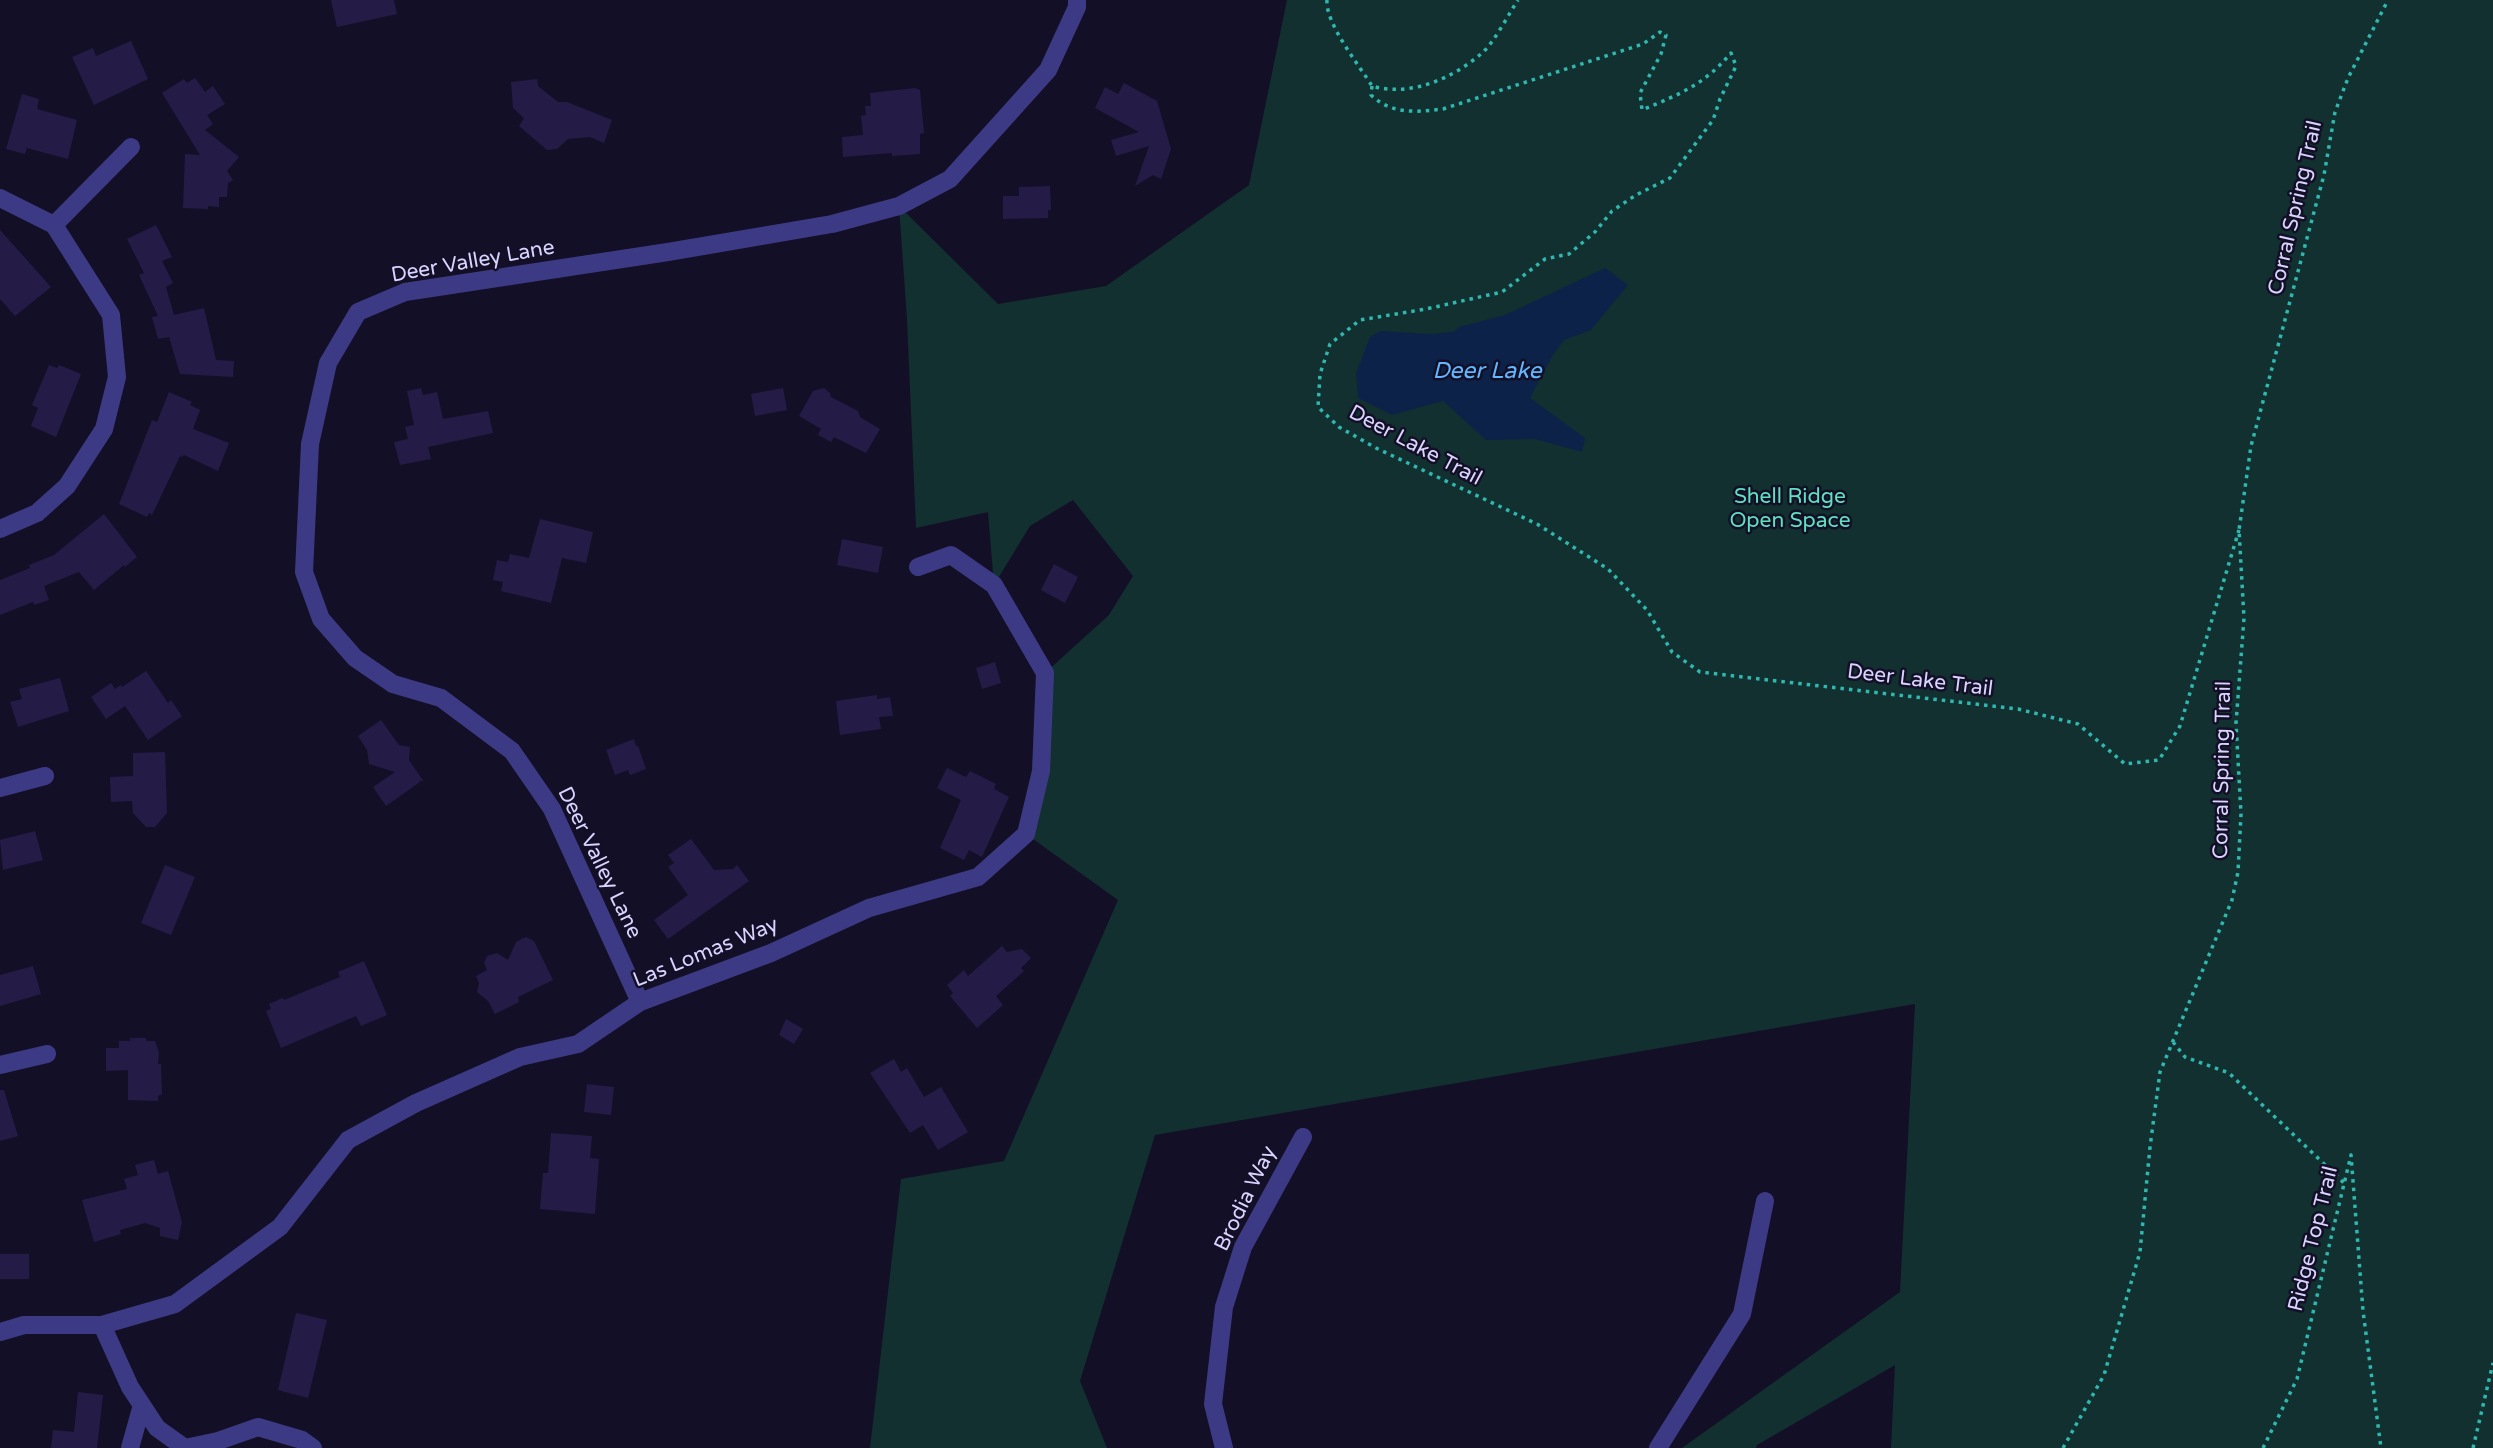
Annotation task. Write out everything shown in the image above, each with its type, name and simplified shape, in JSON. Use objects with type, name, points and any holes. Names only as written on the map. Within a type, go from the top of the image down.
[{"type":"street","name":"Deer Valley Lane","points":[[640,1002],[552,809],[512,751],[441,698],[393,684],[355,658],[321,620],[304,572],[310,444],[328,363],[358,312],[405,292],[832,224],[899,206],[950,179],[1048,70],[1077,7],[1077,0]]},
{"type":"street","points":[[54,225],[131,147]]},
{"type":"street","points":[[0,198],[54,225],[111,315],[117,377],[104,429],[67,486],[37,513],[0,529]]},
{"type":"street","name":"Las Lomas Way","points":[[0,1332],[24,1325],[102,1325],[175,1304],[280,1227],[348,1140],[416,1103],[520,1057],[578,1044],[640,1002],[771,953],[869,908],[978,877],[1026,834],[1041,771],[1045,673],[994,585],[951,555],[918,566]]},
{"type":"street","points":[[0,788],[45,776]]},
{"type":"street","points":[[0,1065],[47,1054]]},
{"type":"street","name":"Brodia Way","points":[[1224,1448],[1213,1404],[1224,1307],[1243,1247],[1303,1137]]},
{"type":"street","points":[[1658,1448],[1742,1314],[1765,1201]]},
{"type":"street","points":[[102,1325],[130,1387],[156,1427],[185,1448],[218,1441],[258,1427],[302,1440],[313,1448]]},
{"type":"street","points":[[130,1448],[142,1405]]},
{"type":"path","points":[[1327,0],[1334,28],[1372,86],[1390,91],[1432,85],[1483,53],[1518,0]]},
{"type":"path","name":"Corral Spring Trail","points":[[2063,1448],[2104,1375],[2140,1252],[2160,1072],[2232,900],[2238,872],[2241,814],[2236,723],[2244,618],[2239,530],[2251,446],[2324,175],[2335,111],[2348,78],[2388,0]]},
{"type":"path","name":"Deer Lake Trail","points":[[1372,86],[1371,95],[1380,104],[1410,113],[1443,109],[1643,44],[1660,33],[1666,36],[1661,54],[1640,93],[1642,110],[1690,89],[1714,73],[1731,53],[1736,66],[1713,120],[1670,178],[1636,194],[1612,211],[1595,232],[1569,254],[1545,259],[1502,292],[1360,320],[1330,344],[1320,374],[1318,407],[1339,427],[1367,443],[1537,524],[1608,569],[1647,610],[1672,652],[1700,672],[2018,709],[2078,724],[2125,764],[2159,760],[2180,726],[2239,530]]},
{"type":"path","points":[[2172,1042],[2185,1057],[2229,1073],[2344,1183]]},
{"type":"path","name":"Ridge Top Trail","points":[[2263,1448],[2297,1379],[2351,1155],[2362,1311],[2381,1448]]},
{"type":"path","points":[[2473,1448],[2493,1363]]},
{"type":"green space","name":"Shell Ridge Open Space","points":[[1287,0],[2493,0],[2493,1448],[1891,1448],[1895,1365],[1756,1448],[1682,1448],[1900,1292],[1915,1004],[1155,1135],[1080,1381],[1107,1448],[870,1448],[901,1179],[1004,1161],[1118,900],[1026,834],[1045,673],[1109,615],[1133,576],[1073,500],[1030,526],[994,585],[988,512],[916,528],[899,206],[998,304],[1106,286],[1249,185]]},
{"type":"water","name":"Deer Lake","points":[[1605,268],[1628,285],[1591,330],[1564,340],[1530,398],[1585,438],[1582,452],[1535,439],[1486,440],[1443,401],[1392,415],[1358,398],[1356,373],[1370,337],[1381,331],[1431,334],[1453,332],[1459,327],[1505,315]]},
{"type":"building","points":[[331,0],[394,0],[397,14],[337,27]]},
{"type":"building","points":[[131,41],[148,79],[94,105],[72,57],[93,48],[96,56]]},
{"type":"building","points":[[195,78],[205,92],[213,86],[225,104],[207,115],[213,124],[205,130],[239,157],[227,171],[233,180],[228,183],[227,197],[219,197],[219,207],[208,206],[208,209],[183,208],[185,154],[200,155],[162,93],[184,79],[187,83]]},
{"type":"building","points":[[537,79],[538,86],[558,102],[567,102],[612,120],[604,143],[590,137],[568,139],[557,149],[547,150],[519,126],[524,118],[513,108],[511,82]]},
{"type":"building","points":[[1124,83],[1157,101],[1171,149],[1161,179],[1153,175],[1135,186],[1149,146],[1116,156],[1111,140],[1139,132],[1095,108],[1105,87],[1118,94]]},
{"type":"building","points":[[915,88],[920,90],[924,133],[920,134],[920,154],[843,157],[842,137],[863,135],[861,116],[866,115],[865,106],[871,106],[870,93]]},
{"type":"building","points":[[22,94],[39,99],[37,109],[77,120],[68,159],[27,148],[25,154],[6,149]]},
{"type":"building","points":[[1050,186],[1051,210],[1048,210],[1048,218],[1003,219],[1003,196],[1019,196],[1019,187]]},
{"type":"building","points":[[156,225],[172,257],[162,261],[173,283],[166,287],[174,315],[204,308],[216,360],[234,361],[233,377],[180,374],[169,337],[158,339],[152,317],[158,316],[139,275],[144,273],[127,239]]},
{"type":"building","points":[[0,230],[51,287],[15,316],[0,299]]},
{"type":"building","points":[[49,365],[57,368],[59,365],[81,374],[56,437],[31,426],[38,408],[32,405]]},
{"type":"building","points":[[421,388],[423,395],[437,392],[443,419],[488,411],[493,433],[428,447],[431,459],[400,465],[394,442],[408,439],[405,427],[414,425],[407,391]]},
{"type":"building","points":[[783,388],[787,410],[755,416],[751,394]]},
{"type":"building","points":[[824,388],[831,397],[858,411],[860,417],[880,429],[866,453],[834,437],[831,442],[818,435],[821,429],[799,416],[813,391]]},
{"type":"building","points":[[169,392],[192,402],[190,405],[200,410],[193,429],[229,443],[218,471],[184,455],[180,456],[152,515],[149,513],[147,517],[119,504],[152,420],[157,422]]},
{"type":"building","points":[[104,514],[137,557],[94,590],[79,572],[44,586],[49,600],[34,605],[33,602],[0,615],[0,580],[54,555]]},
{"type":"building","points":[[540,519],[593,532],[586,563],[562,558],[551,603],[501,591],[503,582],[493,580],[497,560],[508,562],[510,554],[529,558]]},
{"type":"building","points":[[842,539],[883,547],[878,573],[837,565]]},
{"type":"building","points":[[1054,564],[1078,577],[1065,603],[1041,590]]},
{"type":"building","points":[[995,662],[1001,683],[982,689],[976,668]]},
{"type":"building","points":[[146,671],[168,703],[171,700],[182,716],[148,740],[125,706],[106,719],[91,697],[111,683],[115,689],[121,685],[122,687]]},
{"type":"building","points":[[60,678],[69,711],[18,727],[10,702],[22,699],[19,689]]},
{"type":"building","points":[[877,695],[877,699],[890,697],[893,716],[879,717],[881,729],[840,735],[836,701]]},
{"type":"building","points":[[381,720],[399,745],[410,747],[409,760],[424,782],[419,780],[420,782],[386,806],[373,787],[395,772],[369,764],[367,750],[358,736]]},
{"type":"building","points":[[634,739],[646,769],[630,775],[628,770],[615,775],[606,750]]},
{"type":"building","points":[[165,752],[167,813],[155,827],[146,827],[133,813],[132,801],[111,802],[110,777],[133,776],[133,753]]},
{"type":"building","points":[[947,768],[966,777],[970,771],[996,784],[994,789],[1009,797],[982,857],[969,850],[964,860],[940,848],[961,800],[937,788]]},
{"type":"building","points":[[35,831],[43,860],[3,870],[0,840]]},
{"type":"building","points":[[691,839],[714,870],[733,869],[737,865],[749,881],[668,939],[654,920],[688,895],[668,867],[674,863],[668,855]]},
{"type":"building","points":[[165,865],[195,877],[171,935],[141,923]]},
{"type":"building","points":[[526,937],[534,941],[553,980],[518,997],[519,1002],[495,1014],[488,1001],[477,992],[479,983],[476,976],[487,970],[484,963],[487,956],[497,953],[508,960],[516,942]]},
{"type":"building","points":[[1002,946],[1007,952],[1022,949],[1031,958],[1021,968],[1024,971],[996,996],[1003,1005],[977,1028],[950,996],[953,993],[947,985],[964,970],[968,976]]},
{"type":"building","points":[[364,961],[387,1015],[361,1026],[356,1016],[281,1048],[266,1011],[271,1009],[269,1004],[340,977],[338,972]]},
{"type":"building","points":[[33,966],[41,994],[0,1006],[0,975]]},
{"type":"building","points":[[786,1019],[803,1029],[794,1044],[779,1035]]},
{"type":"building","points":[[130,1038],[155,1041],[159,1052],[158,1064],[161,1064],[162,1094],[158,1096],[158,1101],[128,1100],[128,1070],[106,1071],[106,1048],[119,1048],[119,1041],[130,1041]]},
{"type":"building","points":[[894,1059],[901,1072],[907,1068],[924,1097],[941,1087],[968,1132],[938,1150],[923,1125],[910,1133],[870,1073]]},
{"type":"building","points":[[587,1084],[614,1087],[611,1115],[584,1112]]},
{"type":"building","points":[[0,1090],[4,1090],[18,1136],[0,1141]]},
{"type":"building","points":[[551,1133],[592,1136],[590,1158],[599,1159],[595,1214],[540,1209],[543,1173],[548,1173]]},
{"type":"building","points":[[154,1160],[158,1174],[168,1171],[182,1222],[178,1240],[160,1236],[160,1228],[145,1223],[120,1230],[121,1234],[94,1242],[82,1200],[127,1189],[124,1179],[138,1175],[135,1165]]},
{"type":"building","points":[[0,1254],[29,1254],[29,1279],[0,1279]]},
{"type":"building","points":[[296,1313],[327,1320],[308,1398],[278,1390]]},
{"type":"building","points":[[78,1392],[103,1395],[97,1448],[51,1448],[53,1430],[74,1432]]}]
